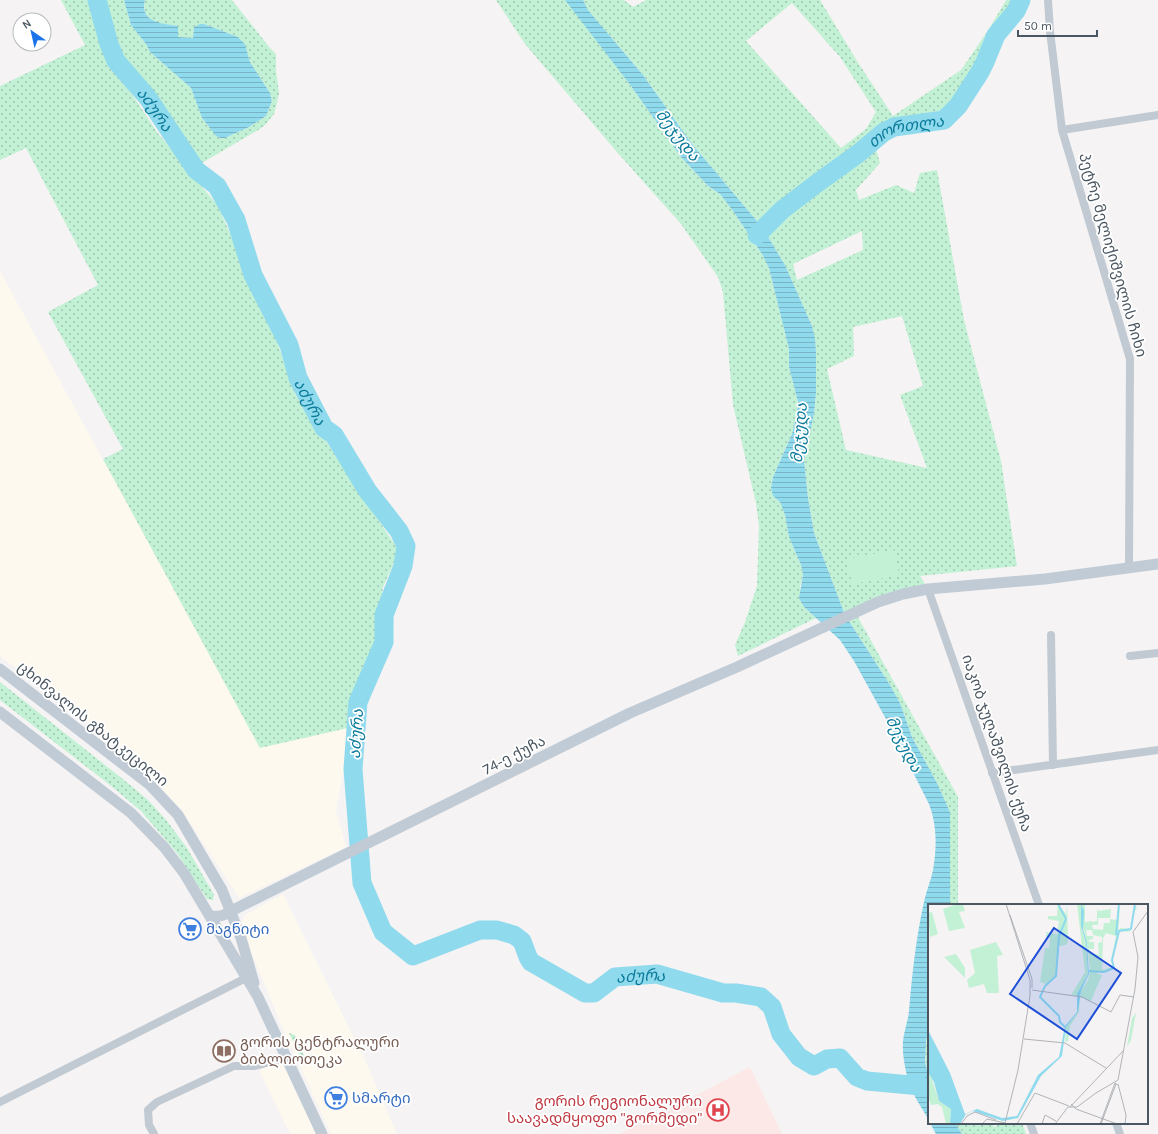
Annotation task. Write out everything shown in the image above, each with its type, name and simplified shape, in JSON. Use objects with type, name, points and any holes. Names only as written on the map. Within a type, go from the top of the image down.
[{"type":"main road","points":[[928,589],[1046,579],[1158,564]]},
{"type":"main road","name":"74-ე ქუჩა","points":[[210,916],[218,917],[226,915],[231,911],[630,713],[878,602],[903,594],[928,589]]},
{"type":"main road","name":"ცხინვალის გზატკეცილი","points":[[0,669],[150,785],[178,815],[222,890],[241,938],[258,997]]},
{"type":"main road","name":"ცხინვალის გზატკეცილი","points":[[0,712],[131,813],[164,847],[184,873],[258,997],[322,1134]]},
{"type":"street","name":"პეტრე მელიქიშვილის ჩიხი","points":[[1048,0],[1050,31],[1062,130],[1130,359],[1129,568]]},
{"type":"street","points":[[1062,130],[1158,115]]},
{"type":"street","name":"იაკობ ჯუღაშვილის ქუჩა","points":[[928,589],[1039,904]]},
{"type":"street","points":[[1051,635],[1053,765]]},
{"type":"street","points":[[1130,656],[1158,653]]},
{"type":"street","points":[[992,774],[1158,750]]},
{"type":"street","points":[[0,1102],[246,978]]},
{"type":"street","points":[[154,1134],[149,1125],[148,1110],[157,1102],[234,1066],[254,1066],[286,1058]]},
{"type":"street","points":[[1030,1124],[1034,1134]]},
{"type":"street","points":[[1116,1124],[1120,1134]]},
{"type":"shaded area","points":[[0,271],[260,748],[352,727],[336,811],[346,847],[239,898],[182,810],[131,756],[0,656]]},
{"type":"shaded area","points":[[283,894],[365,1060],[397,1134],[331,1134],[286,1036],[240,925],[245,915]]},
{"type":"shaded area","points":[[281,1060],[316,1134],[290,1134],[260,1072],[263,1067]]},
{"type":"shaded area","name":"გორის რეგიონალური საავადმყოფო \"გორმედი\"","points":[[750,1067],[782,1134],[619,1134],[712,1087]]},
{"type":"green space","points":[[61,0],[95,0],[108,58],[157,132],[218,206],[274,333],[296,396],[399,551],[383,587],[375,640],[352,700],[352,727],[260,748],[103,459],[123,449],[48,312],[98,285],[26,148],[0,160],[0,86],[85,45]]},
{"type":"green space","points":[[97,0],[124,0],[131,25],[146,44],[150,52],[191,88],[202,118],[216,136],[225,138],[249,127],[266,116],[272,101],[270,93],[250,62],[245,44],[238,37],[204,24],[194,28],[193,38],[177,37],[178,26],[159,23],[153,20],[146,13],[144,7],[145,0],[232,0],[276,54],[276,70],[279,93],[274,114],[260,129],[195,167],[148,98],[116,61],[109,44]]},
{"type":"green space","points":[[496,0],[567,1],[631,86],[681,157],[708,186],[720,194],[733,211],[762,254],[769,268],[789,349],[789,367],[798,402],[792,434],[773,477],[771,488],[773,496],[780,502],[785,515],[789,537],[801,565],[803,575],[800,587],[804,607],[816,618],[738,656],[735,645],[745,622],[757,586],[759,525],[756,503],[733,405],[723,292],[718,277],[681,224],[617,152],[525,44]]},
{"type":"green space","points":[[583,0],[624,0],[633,7],[646,0],[820,0],[893,116],[961,70],[989,29],[1006,0],[1021,0],[1016,11],[996,35],[985,62],[958,106],[944,120],[928,122],[928,125],[883,139],[875,146],[880,163],[856,190],[859,200],[896,185],[914,193],[920,173],[937,170],[964,320],[1001,461],[1017,566],[920,576],[928,589],[855,612],[958,797],[958,904],[950,904],[950,812],[937,783],[912,737],[900,703],[845,615],[814,533],[804,460],[814,414],[816,393],[816,352],[812,326],[785,265],[762,227],[692,144],[643,75],[588,10]],"holes":[[[792,3],[840,57],[876,112],[866,129],[841,148],[746,41]],[[862,231],[863,250],[797,280],[793,264]],[[902,316],[923,386],[900,395],[927,468],[846,450],[827,369],[854,356],[853,327]]]},
{"type":"green space","points":[[894,550],[899,575],[852,584],[847,559]]},
{"type":"green space","points":[[0,682],[148,800],[167,821],[187,848],[214,895],[213,900],[207,899],[177,853],[141,811],[110,785],[0,700]]},
{"type":"green space","points":[[928,1031],[928,1074],[925,1052]]},
{"type":"green space","points":[[289,1033],[295,1035],[305,1058],[303,1063]]},
{"type":"green space","points":[[956,1124],[992,1124],[994,1127],[1000,1124],[1022,1124],[1026,1134],[962,1134]]},
{"type":"water","points":[[124,0],[145,0],[145,13],[159,23],[178,26],[178,37],[193,38],[194,27],[204,24],[238,37],[245,44],[250,62],[270,93],[272,101],[266,116],[249,127],[225,138],[216,136],[202,118],[191,88],[150,52],[146,44],[131,25]]},
{"type":"water","name":"მეჯუდა","points":[[565,0],[583,0],[588,10],[643,75],[692,144],[762,227],[785,265],[812,326],[816,352],[816,393],[814,414],[804,460],[814,533],[845,615],[900,703],[912,737],[937,783],[950,812],[950,904],[928,904],[928,1032],[925,1062],[928,1073],[928,1119],[908,1080],[903,1055],[903,1046],[919,929],[934,862],[936,837],[932,812],[886,719],[854,661],[840,640],[804,607],[799,598],[803,575],[801,565],[789,537],[785,515],[780,502],[773,496],[771,488],[773,477],[792,434],[798,402],[789,367],[789,349],[769,268],[762,254],[733,211],[720,194],[708,186],[681,157],[631,86]]},
{"type":"water","points":[[931,1124],[956,1124],[962,1134],[936,1134]]},
{"type":"waterway","name":"აძურა","points":[[97,0],[109,44],[116,61],[148,98],[196,170],[217,186],[236,220],[253,275],[289,345],[298,378],[324,428],[334,435],[367,490],[399,531],[406,546],[403,566],[384,615],[384,642],[358,702],[353,769],[362,883],[383,932],[413,956],[480,930],[497,930],[514,935],[522,941],[531,962],[585,993],[594,993],[615,977],[657,974],[723,993],[736,993],[761,997],[772,1007],[781,1034],[799,1057],[814,1066],[827,1059],[840,1058],[857,1077],[867,1081],[921,1086]]},
{"type":"waterway","name":"თორთლა","points":[[757,235],[782,210],[859,153],[884,132],[894,127],[944,120],[958,106],[980,72],[996,35],[1016,11],[1021,0]]},
{"type":"place","name":"მაგნიტი","points":[[190,929]]},
{"type":"place","name":"გორის ცენტრალური ბიბლიოთეკა","points":[[224,1051]]},
{"type":"place","name":"სმარტი","points":[[336,1098]]},
{"type":"place","name":"გორის რეგიონალური საავადმყოფო \"გორმედი\"","points":[[718,1110]]}]
